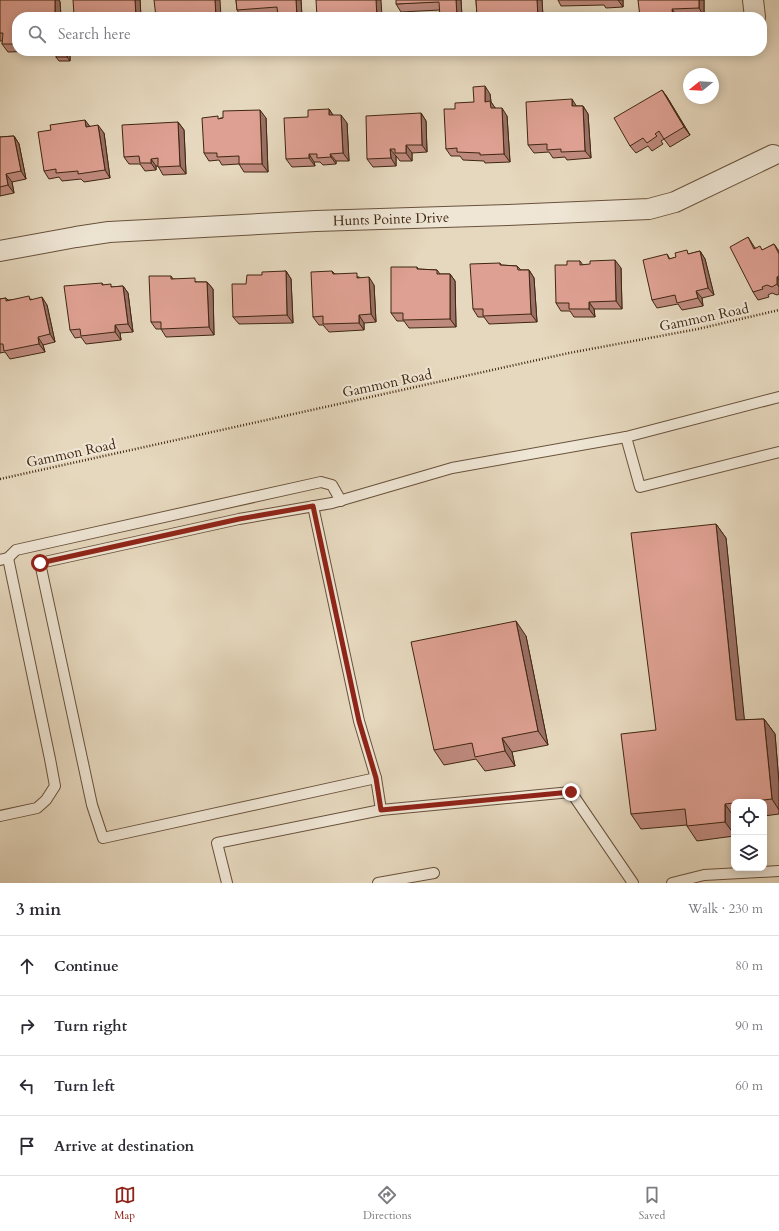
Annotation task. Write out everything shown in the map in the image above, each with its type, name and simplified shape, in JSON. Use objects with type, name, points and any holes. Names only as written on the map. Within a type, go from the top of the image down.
[{"type":"street","points":[[754,0],[754,12]]},
{"type":"street","name":"Hunts Pointe Drive","points":[[0,251],[109,232],[316,221],[649,209],[675,202],[773,155]]},
{"type":"lane","points":[[376,778],[103,838],[92,805],[40,563],[239,519],[341,501],[452,468],[626,438],[779,398]]},
{"type":"lane","points":[[626,438],[640,487],[779,452]]},
{"type":"lane","points":[[0,816],[37,808],[46,800],[55,786],[4,559],[16,550],[321,482],[332,485],[341,501]]},
{"type":"lane","points":[[313,506],[359,721],[376,778],[381,810]]},
{"type":"lane","points":[[227,883],[217,843],[381,810],[571,792],[633,883]]},
{"type":"lane","points":[[672,883],[779,871]]},
{"type":"lane","points":[[378,883],[434,873]]},
{"type":"path","name":"Gammon Road","points":[[0,479],[569,353],[698,329],[779,310]]},
{"type":"building","points":[[0,0],[55,0],[55,12],[12,12],[12,44],[2,44],[3,33],[0,33]]},
{"type":"building","points":[[73,0],[135,0],[136,12],[74,12]]},
{"type":"building","points":[[154,0],[215,0],[216,12],[155,12]]},
{"type":"building","points":[[236,0],[296,0],[297,12],[278,12],[277,7],[237,10]]},
{"type":"building","points":[[316,0],[376,0],[377,12],[317,12]]},
{"type":"building","points":[[396,0],[456,0],[457,12],[440,12],[439,2],[396,4]]},
{"type":"building","points":[[476,0],[537,0],[538,12],[477,12]]},
{"type":"building","points":[[638,0],[699,0],[699,8],[672,9],[672,12],[639,12]]},
{"type":"building","points":[[56,56],[67,56],[67,57]]},
{"type":"building","points":[[485,86],[485,102],[490,101],[491,108],[502,108],[504,154],[480,155],[480,153],[457,152],[457,148],[446,149],[444,109],[455,109],[455,103],[474,102],[473,87]]},
{"type":"building","points":[[662,90],[684,127],[664,139],[659,131],[655,134],[657,136],[647,143],[643,138],[630,146],[614,118]]},
{"type":"building","points":[[572,99],[572,106],[583,106],[585,151],[561,152],[561,149],[547,150],[547,144],[528,145],[526,102]]},
{"type":"building","points":[[329,109],[329,115],[341,115],[343,153],[330,154],[331,157],[317,158],[317,154],[309,154],[309,158],[286,159],[284,118],[308,117],[308,110]]},
{"type":"building","points":[[260,110],[262,164],[239,164],[239,156],[217,157],[217,153],[204,153],[202,118],[218,116],[218,119],[223,118],[223,111]]},
{"type":"building","points":[[421,113],[422,145],[406,145],[406,153],[395,153],[395,149],[390,149],[391,158],[367,159],[366,116]]},
{"type":"building","points":[[85,120],[86,127],[98,125],[105,170],[78,174],[78,171],[56,173],[56,169],[44,171],[38,132],[51,130],[50,125]]},
{"type":"building","points":[[178,122],[180,166],[158,167],[158,158],[151,159],[151,163],[140,163],[139,156],[124,157],[122,125]]},
{"type":"building","points":[[14,136],[21,171],[6,174],[8,185],[0,187],[0,137]]},
{"type":"building","points":[[748,237],[754,249],[760,246],[762,250],[774,244],[779,254],[779,276],[777,277],[777,284],[772,287],[767,285],[762,287],[763,289],[753,292],[730,247]]},
{"type":"building","points":[[687,250],[688,254],[700,251],[708,288],[696,291],[698,298],[677,303],[675,295],[652,300],[643,260],[667,254],[669,259],[676,257],[675,253]]},
{"type":"building","points":[[615,260],[616,301],[589,302],[589,309],[569,309],[569,303],[556,303],[555,265],[567,265],[567,261],[580,261],[580,265],[590,264],[590,261]]},
{"type":"building","points":[[500,263],[500,265],[517,266],[518,270],[529,270],[531,314],[483,316],[483,309],[473,309],[470,264]]},
{"type":"building","points":[[391,267],[417,267],[417,269],[437,270],[437,274],[450,274],[450,319],[403,320],[403,313],[391,313]]},
{"type":"building","points":[[286,271],[287,315],[233,317],[232,284],[246,284],[247,275],[262,275],[262,272]]},
{"type":"building","points":[[332,271],[333,274],[357,273],[357,278],[369,277],[371,314],[359,315],[359,323],[323,324],[323,316],[313,317],[311,272]]},
{"type":"building","points":[[149,276],[171,276],[171,279],[195,278],[195,282],[207,282],[209,327],[161,329],[161,322],[151,322]]},
{"type":"building","points":[[102,283],[102,285],[111,284],[111,287],[123,286],[128,324],[115,325],[115,332],[81,336],[80,329],[70,330],[64,286]]},
{"type":"building","points":[[29,296],[30,300],[42,297],[50,334],[38,337],[39,344],[4,351],[3,344],[0,344],[0,299],[6,298],[6,301]]},
{"type":"building","points":[[716,524],[736,720],[764,719],[772,799],[731,799],[731,803],[725,804],[725,822],[687,826],[685,809],[631,814],[621,734],[656,730],[631,533]]},
{"type":"building","points":[[516,621],[538,731],[502,738],[505,751],[475,757],[472,743],[434,750],[411,642]]},
{"type":"route","points":[[40,563],[239,519],[313,506],[359,721],[376,778],[381,810],[571,792]]}]
